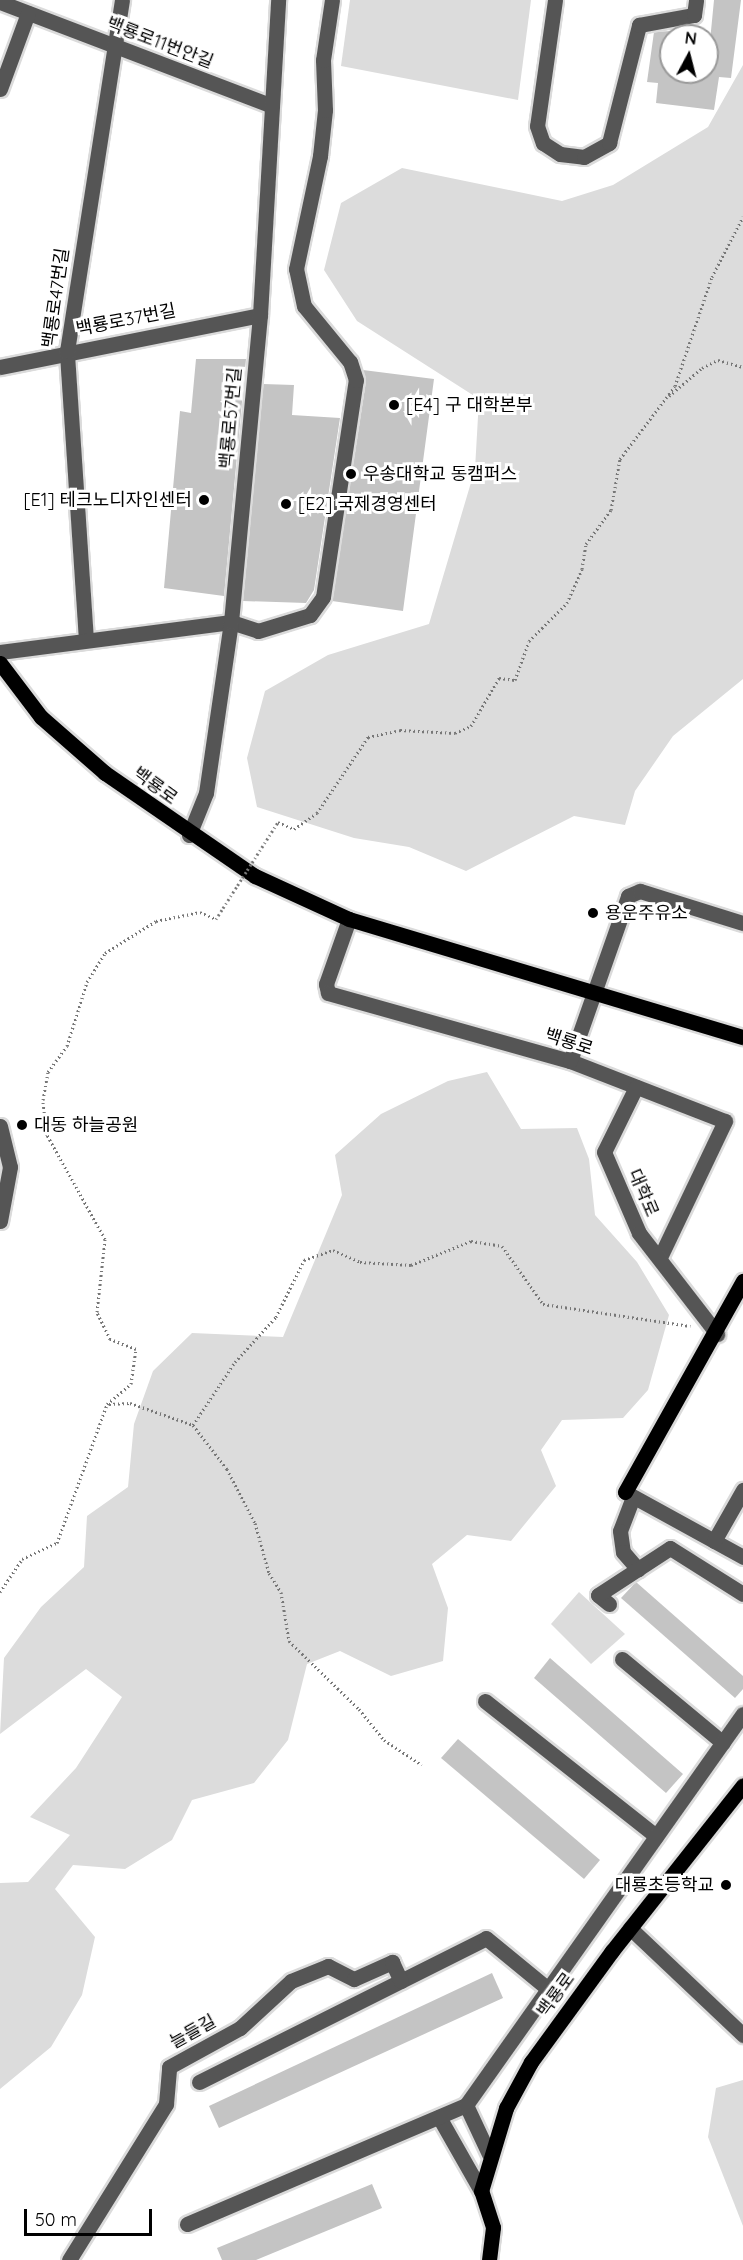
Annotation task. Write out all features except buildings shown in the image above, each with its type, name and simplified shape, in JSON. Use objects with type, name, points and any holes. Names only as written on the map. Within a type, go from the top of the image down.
[{"type":"main road","name":"백룡로","points":[[0,663],[41,717],[105,773],[189,835],[255,876],[349,919],[743,1037]]},
{"type":"main road","points":[[629,1495],[713,1329],[743,1281]]},
{"type":"main road","name":"백룡로","points":[[481,2191],[489,2154],[531,2062],[630,1928],[743,1785]]},
{"type":"main road","points":[[481,2191],[493,2227],[489,2260]]},
{"type":"street","name":"백룡로47번길","points":[[86,640],[67,351],[122,0]]},
{"type":"street","name":"백룡로57번길","points":[[189,835],[206,794],[231,622],[260,315],[278,0]]},
{"type":"street","points":[[0,652],[231,622],[258,631],[285,626],[310,615],[323,597],[356,380],[350,362],[304,306],[296,269],[320,156],[325,110],[323,60],[332,0]]},
{"type":"street","points":[[555,0],[537,126],[543,143],[560,154],[584,157],[609,143],[639,25],[694,15],[696,0]]},
{"type":"street","name":"백룡로11번안길","points":[[0,2],[272,106]]},
{"type":"street","points":[[0,89],[28,14]]},
{"type":"street","name":"백룡로37번길","points":[[0,367],[67,351],[260,315]]},
{"type":"street","points":[[570,1061],[627,896],[640,891],[743,923]]},
{"type":"street","name":"백룡로","points":[[349,919],[326,984],[328,993],[570,1061],[725,1121],[660,1257]]},
{"type":"street","name":"대학로","points":[[636,1087],[604,1152],[639,1233],[660,1257],[713,1329]]},
{"type":"street","points":[[0,1126],[10,1167],[0,1221]]},
{"type":"street","points":[[714,1541],[743,1490]]},
{"type":"street","points":[[638,1569],[623,1552],[620,1531],[629,1495],[743,1557]]},
{"type":"street","points":[[609,1604],[598,1595],[670,1548],[743,1594]]},
{"type":"street","points":[[622,1659],[723,1743]]},
{"type":"street","points":[[485,1701],[656,1836]]},
{"type":"street","points":[[188,2224],[466,2105],[743,1714]]},
{"type":"street","points":[[630,1928],[743,2035]]},
{"type":"street","points":[[199,2082],[486,1938],[548,1989]]},
{"type":"street","name":"늘들길","points":[[69,2260],[166,2104],[169,2067],[240,2028],[291,1981],[328,1966],[354,1979],[392,1962],[401,1981]]},
{"type":"street","points":[[466,2105],[489,2154]]},
{"type":"street","points":[[439,2117],[481,2191]]},
{"type":"path","points":[[668,397],[712,277],[743,217]]},
{"type":"path","points":[[0,1592],[22,1559],[57,1543],[107,1404],[131,1384],[136,1349],[110,1339],[97,1312],[105,1239],[47,1135],[43,1100],[48,1072],[67,1046],[87,982],[105,953],[156,921],[200,912],[216,919],[278,822],[294,829],[317,813],[368,737],[400,730],[455,733],[471,726],[499,678],[514,680],[529,640],[567,603],[582,569],[586,544],[611,510],[620,459],[668,397],[718,360],[743,367]]},
{"type":"path","points":[[193,1425],[236,1362],[276,1317],[304,1260],[333,1250],[360,1262],[411,1266],[471,1241],[502,1246],[543,1304],[713,1329]]},
{"type":"path","points":[[107,1404],[130,1403],[193,1425],[227,1469],[255,1523],[269,1573],[281,1592],[289,1641],[359,1709],[384,1740],[422,1765]]},
{"type":"shaded area","points":[[350,0],[531,0],[518,100],[341,66]]},
{"type":"shaded area","points":[[743,65],[743,679],[673,736],[635,791],[625,825],[574,816],[466,871],[409,847],[354,838],[257,807],[247,758],[265,691],[328,655],[429,624],[475,469],[479,399],[357,321],[324,270],[341,203],[402,168],[562,201],[613,185],[708,127]]},
{"type":"shaded area","points":[[487,1072],[521,1129],[577,1128],[589,1159],[595,1215],[637,1262],[669,1315],[648,1390],[623,1418],[562,1420],[541,1450],[556,1486],[511,1541],[467,1535],[432,1564],[448,1608],[443,1661],[391,1676],[340,1651],[307,1664],[288,1740],[254,1783],[192,1800],[172,1840],[125,1869],[73,1865],[55,1889],[95,1937],[82,1995],[51,2047],[0,2089],[0,1883],[28,1882],[70,1835],[30,1817],[76,1768],[122,1697],[86,1669],[0,1734],[4,1658],[41,1607],[84,1567],[87,1516],[128,1487],[134,1424],[153,1371],[192,1333],[283,1337],[342,1195],[335,1155],[381,1114],[448,1081]]},
{"type":"shaded area","points":[[579,1592],[625,1634],[591,1664],[551,1624]]},
{"type":"shaded area","points":[[743,2080],[743,2226],[708,2137],[716,2088]]},
{"type":"place","name":"[E4] 구 대학본부","points":[[394,405]]},
{"type":"place","name":"우송대학교 동캠퍼스","points":[[351,474]]},
{"type":"place","name":"[E1] 테크노디자인센터","points":[[204,500]]},
{"type":"place","name":"[E2] 국제경영센터","points":[[286,504]]},
{"type":"place","name":"용운주유소","points":[[593,913]]},
{"type":"place","name":"대동 하늘공원","points":[[22,1125]]},
{"type":"place","name":"대룡초등학교","points":[[726,1885]]}]
